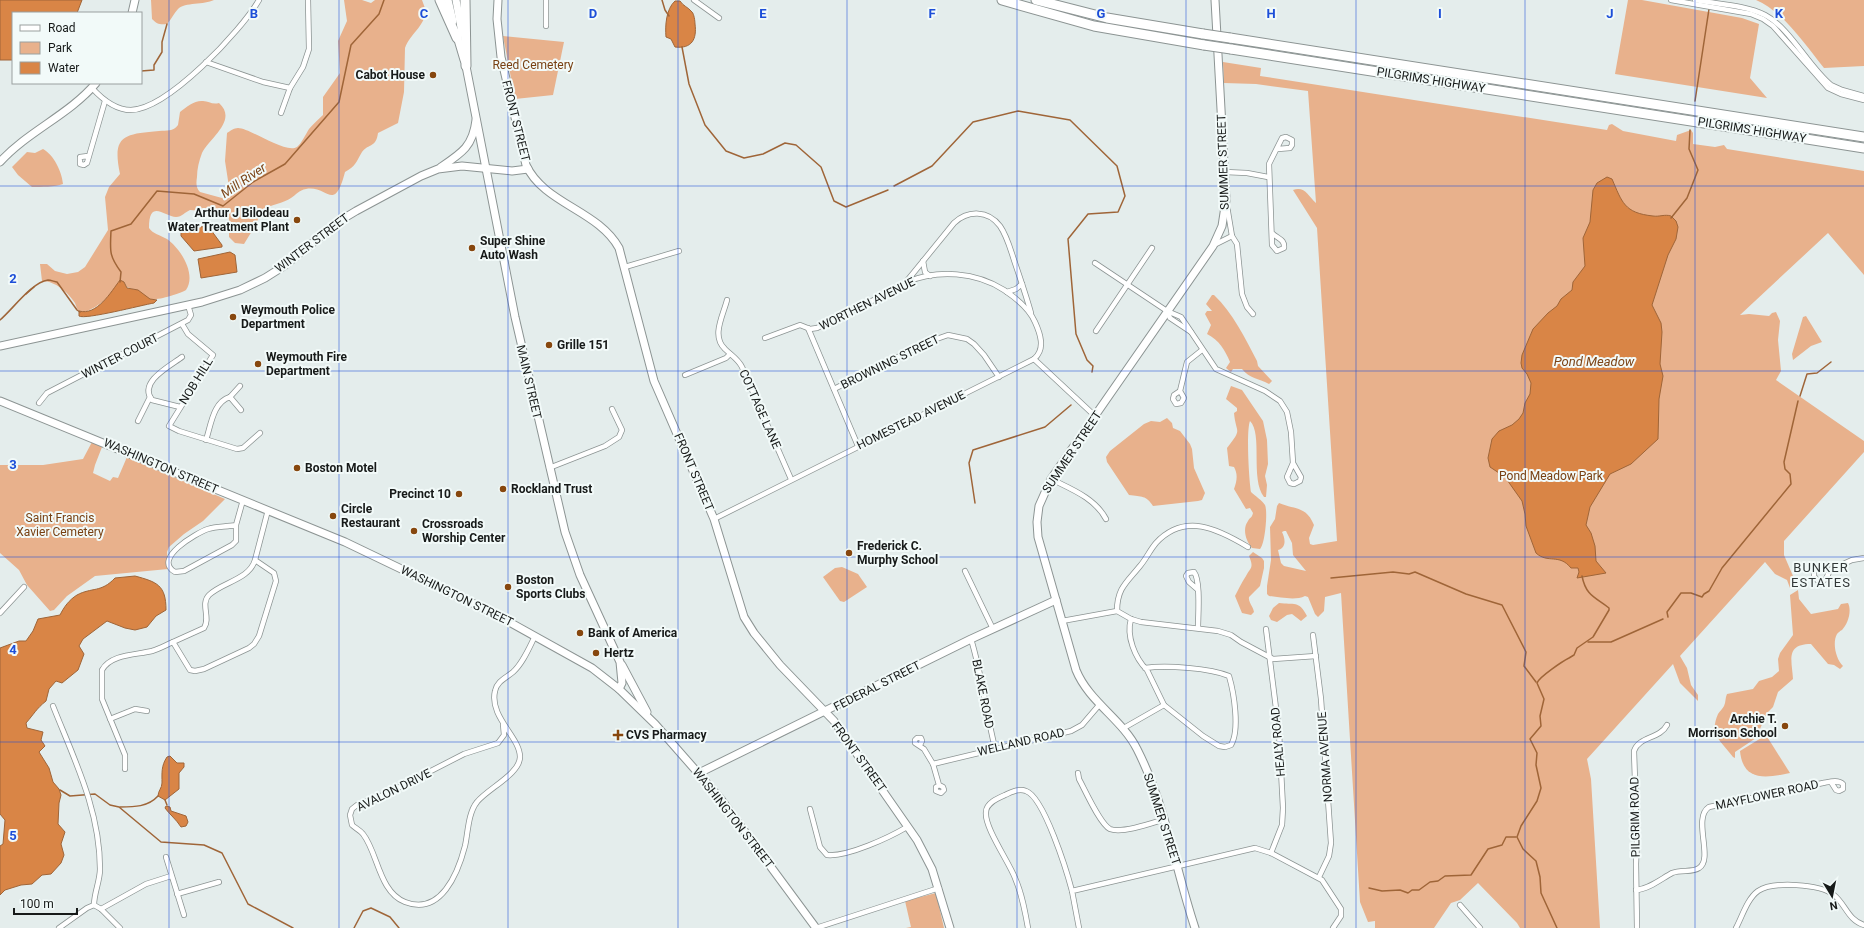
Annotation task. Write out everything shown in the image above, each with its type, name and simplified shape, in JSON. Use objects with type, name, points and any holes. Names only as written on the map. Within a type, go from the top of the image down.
[{"type":"highway","points":[[440,0],[457,38]]},
{"type":"highway","points":[[465,0],[466,66]]},
{"type":"highway","name":"PILGRIMS HIGHWAY","points":[[1002,0],[1094,26],[1204,45],[1864,148]]},
{"type":"highway","name":"PILGRIMS HIGHWAY","points":[[1036,0],[1107,18],[1203,34],[1864,137]]},
{"type":"main road","points":[[132,12],[134,0]]},
{"type":"main road","name":"MAIN STREET","points":[[448,0],[457,38],[466,66]]},
{"type":"main road","name":"MAIN STREET","points":[[456,0],[466,66],[485,168],[515,317],[549,468],[572,553],[597,614],[620,662],[622,678],[621,690]]},
{"type":"main road","name":"FRONT STREET","points":[[498,0],[497,19],[501,57],[522,152],[528,169],[543,187],[593,221],[609,234],[618,248],[625,267],[654,381],[714,519],[740,605],[748,623],[780,665],[826,712],[872,775],[907,827],[928,860],[939,888],[950,928]]},
{"type":"main road","name":"SUMMER STREET","points":[[1195,928],[1165,819],[1139,754],[1133,743],[1086,688],[1079,676],[1056,600],[1037,529],[1039,506],[1050,479],[1213,246],[1222,226],[1226,200],[1215,0]]},
{"type":"main road","points":[[0,162],[30,136],[68,109],[94,85]]},
{"type":"main road","points":[[438,169],[453,160],[466,149],[473,137],[476,119]]},
{"type":"main road","name":"WINTER STREET","points":[[0,346],[188,305],[232,293],[265,278],[296,258],[352,213],[421,176],[438,169],[456,166],[512,171],[528,169]]},
{"type":"main road","name":"WASHINGTON STREET","points":[[0,401],[268,510],[375,556],[483,608],[592,668],[621,690],[655,724],[699,773],[734,816],[816,928]]},
{"type":"main road","name":"FEDERAL STREET","points":[[699,773],[826,712],[971,639],[1056,600]]},
{"type":"main road","points":[[620,662],[634,691],[655,724]]},
{"type":"main road","points":[[621,690],[627,682],[627,675]]},
{"type":"street","points":[[94,85],[105,101],[125,109],[134,109],[146,106],[176,88],[206,62],[238,30],[259,0]]},
{"type":"street","points":[[281,113],[290,88],[303,67],[309,49],[308,0]]},
{"type":"street","points":[[546,0],[546,26]]},
{"type":"street","points":[[694,0],[719,18]]},
{"type":"street","points":[[1671,0],[1746,11]]},
{"type":"street","points":[[1695,0],[1746,11],[1766,20],[1782,32],[1834,92],[1863,98]]},
{"type":"street","points":[[206,62],[263,82],[290,88]]},
{"type":"street","points":[[88,156],[105,101]]},
{"type":"street","points":[[1272,233],[1268,177],[1270,159],[1278,149]]},
{"type":"street","points":[[1225,172],[1241,172],[1268,177]]},
{"type":"street","points":[[1226,200],[1232,236],[1237,244],[1244,299],[1252,314]]},
{"type":"street","points":[[905,283],[949,226],[958,219],[974,214],[983,214],[996,221],[1003,231],[1033,316]]},
{"type":"street","points":[[1213,246],[1232,236]]},
{"type":"street","points":[[1096,331],[1152,248]]},
{"type":"street","points":[[625,267],[679,251]]},
{"type":"street","points":[[923,261],[925,272],[930,276]]},
{"type":"street","points":[[1095,263],[1167,311],[1181,317],[1194,334],[1202,350],[1216,369],[1265,390],[1283,405],[1291,424],[1293,463]]},
{"type":"street","name":"WORTHEN AVENUE","points":[[765,338],[796,326],[804,325],[808,328],[817,328],[896,289],[905,283],[930,276],[954,274],[976,277],[995,284],[1022,304],[1033,316],[1039,331],[1041,342],[1040,352],[1034,359]]},
{"type":"street","points":[[1007,292],[1016,289],[1022,284]]},
{"type":"street","name":"COTTAGE LANE","points":[[727,300],[717,338],[723,347],[737,359],[742,367],[791,479]]},
{"type":"street","points":[[182,324],[190,318],[191,313],[188,305]]},
{"type":"street","name":"WINTER COURT","points":[[39,403],[40,399],[47,393],[182,324]]},
{"type":"street","name":"NOB HILL","points":[[182,324],[188,334],[212,355],[170,426],[179,431],[206,440]]},
{"type":"street","points":[[808,328],[858,446]]},
{"type":"street","name":"BROWNING STREET","points":[[834,389],[932,340],[948,336],[962,337],[974,344],[984,355],[999,377]]},
{"type":"street","points":[[1180,391],[1187,362],[1202,350]]},
{"type":"street","points":[[685,375],[726,358],[730,354]]},
{"type":"street","points":[[180,407],[156,402],[150,397],[148,390],[150,383],[182,357]]},
{"type":"street","points":[[1034,359],[1095,416]]},
{"type":"street","name":"HOMESTEAD AVENUE","points":[[714,519],[791,479],[1034,359]]},
{"type":"street","points":[[240,386],[230,397],[222,401],[218,406],[206,440],[237,449],[243,448],[260,433]]},
{"type":"street","points":[[138,421],[150,397]]},
{"type":"street","points":[[230,397],[241,410]]},
{"type":"street","points":[[549,468],[604,446],[621,435],[622,427],[612,409]]},
{"type":"street","points":[[1050,479],[1084,497],[1097,506],[1106,519]]},
{"type":"street","points":[[236,525],[210,528],[191,538],[171,554],[168,561],[170,568],[175,572],[184,571],[232,545],[236,541],[236,525],[243,500]]},
{"type":"street","points":[[125,769],[125,755],[102,699],[102,670],[110,663],[121,657],[154,650],[204,628],[207,620],[206,603],[209,595],[250,570],[255,560],[268,510]]},
{"type":"street","points":[[1117,611],[1119,595],[1125,583],[1144,562],[1154,545],[1172,531],[1186,526],[1206,527],[1222,531],[1248,546]]},
{"type":"street","points":[[1830,570],[1852,560],[1864,558]]},
{"type":"street","points":[[173,642],[188,668],[195,671],[204,669],[249,648],[254,644],[259,636],[276,581],[274,573],[255,560]]},
{"type":"street","points":[[965,571],[994,629]]},
{"type":"street","points":[[0,613],[24,587]]},
{"type":"street","points":[[1198,589],[1198,628]]},
{"type":"street","points":[[1062,620],[1117,611],[1131,619],[1218,631],[1232,635],[1241,642],[1269,657],[1279,660],[1316,656]]},
{"type":"street","points":[[1131,619],[1129,633],[1135,653],[1159,693],[1164,705],[1203,736],[1219,746],[1225,747],[1231,745],[1234,739],[1235,712],[1229,676],[1219,672],[1164,666],[1145,668]]},
{"type":"street","name":"HEALY ROAD","points":[[1266,629],[1279,732],[1283,808],[1282,825],[1271,852]]},
{"type":"street","name":"NORMA AVENUE","points":[[1313,635],[1323,720],[1331,843],[1329,856],[1319,877]]},
{"type":"street","name":"AVALON DRIVE","points":[[504,724],[504,735],[498,744],[464,754],[398,788],[357,805],[352,809],[350,815],[352,825],[362,833],[388,888],[402,900],[417,904],[431,902],[443,893],[453,879],[461,861],[474,806],[482,796],[515,769],[519,762],[518,748],[495,707],[494,697],[496,688],[502,680],[515,669],[535,636]]},
{"type":"street","name":"BLAKE ROAD","points":[[971,639],[981,674],[986,710],[995,748]]},
{"type":"street","name":"WELLAND ROAD","points":[[933,764],[1078,728],[1100,704]]},
{"type":"street","points":[[1122,729],[1164,705]]},
{"type":"street","points":[[53,706],[89,794],[95,819],[100,869],[94,905],[59,928]]},
{"type":"street","points":[[110,719],[135,709],[147,711]]},
{"type":"street","name":"PILGRIM ROAD","points":[[1637,928],[1637,840],[1634,752],[1639,743],[1659,734],[1667,725]]},
{"type":"street","points":[[920,745],[933,764],[939,785]]},
{"type":"street","points":[[1078,773],[1079,779],[1104,824],[1110,829],[1123,830],[1165,819]]},
{"type":"street","name":"MAYFLOWER ROAD","points":[[1636,890],[1644,888],[1674,872],[1697,869],[1701,867],[1704,859],[1702,815],[1709,807],[1832,782],[1838,781],[1842,782],[1844,786],[1842,790],[1839,791],[1835,789],[1832,782]]},
{"type":"street","points":[[1028,928],[1023,901],[1015,878],[987,822],[986,810],[993,801],[1003,795],[1021,790],[1029,792],[1034,796],[1061,852],[1072,891],[1079,928]]},
{"type":"street","points":[[810,809],[820,846],[828,855],[837,854],[877,842],[907,827]]},
{"type":"street","points":[[1072,891],[1178,867],[1246,848],[1255,848],[1271,852],[1319,877],[1328,886],[1342,913],[1333,928]]},
{"type":"street","points":[[166,857],[184,915]]},
{"type":"street","points":[[101,909],[146,884],[171,876]]},
{"type":"street","points":[[177,894],[219,882]]},
{"type":"street","points":[[1736,928],[1751,899],[1757,892],[1778,885],[1815,887],[1829,892],[1840,901],[1853,919],[1864,925]]},
{"type":"street","points":[[816,928],[939,888]]},
{"type":"street","points":[[94,905],[101,909],[120,928]]},
{"type":"street","points":[[1460,905],[1478,927]]},
{"type":"green space","points":[[151,0],[214,0],[205,3],[185,5],[178,9],[167,24],[162,24],[157,23],[152,19]]},
{"type":"green space","points":[[344,0],[362,0],[371,3],[375,0],[422,0],[426,11],[423,22],[407,43],[405,48],[404,92],[398,123],[378,133],[376,141],[362,152],[354,166],[345,172],[341,185],[334,195],[314,189],[306,189],[299,191],[288,200],[262,210],[255,226],[244,244],[235,243],[229,237],[229,219],[222,210],[190,210],[176,217],[155,211],[150,219],[149,228],[172,243],[186,262],[190,277],[186,290],[173,295],[150,299],[127,287],[124,282],[121,283],[101,303],[84,312],[79,311],[72,299],[61,288],[47,281],[42,281],[40,264],[47,264],[55,271],[67,274],[78,272],[85,267],[108,230],[105,197],[109,187],[120,174],[118,152],[119,144],[123,139],[147,132],[172,130],[178,125],[180,112],[191,104],[200,101],[214,104],[219,103],[224,109],[224,122],[221,129],[202,153],[196,183],[200,192],[222,198],[228,193],[229,187],[225,161],[227,133],[238,128],[251,132],[284,147],[292,148],[299,146],[309,129],[323,115],[323,97],[340,73],[338,41],[347,21]]},
{"type":"green space","points":[[1628,0],[1642,0],[1742,18],[1759,24],[1750,78],[1767,98],[1615,74]]},
{"type":"green space","points":[[1756,0],[1864,0],[1864,66],[1824,68],[1785,21],[1766,5]]},
{"type":"green space","name":"Reed Cemetery","points":[[503,36],[564,42],[553,95],[515,99]]},
{"type":"green space","name":"Pond Meadow Park","points":[[1223,62],[1261,68],[1260,76],[1607,130],[1609,125],[1612,124],[1623,131],[1676,141],[1677,135],[1691,130],[1693,133],[1693,144],[1715,147],[1724,145],[1727,149],[1864,171],[1864,275],[1828,233],[1740,315],[1749,314],[1769,316],[1776,312],[1780,321],[1778,340],[1781,371],[1776,380],[1864,441],[1864,452],[1784,541],[1784,555],[1796,583],[1790,588],[1787,580],[1775,574],[1765,562],[1680,656],[1687,668],[1691,685],[1698,695],[1698,701],[1680,683],[1673,664],[1587,759],[1591,779],[1600,928],[1520,928],[1517,923],[1478,883],[1460,900],[1451,903],[1434,928],[1375,928],[1375,921],[1368,922],[1360,902],[1341,593],[1325,597],[1324,611],[1318,617],[1315,614],[1308,597],[1287,598],[1269,596],[1267,594],[1271,560],[1270,527],[1275,519],[1277,506],[1279,503],[1300,510],[1308,515],[1314,525],[1309,538],[1310,544],[1313,545],[1337,541],[1317,228],[1293,190],[1301,189],[1306,192],[1316,203],[1308,91],[1256,84],[1224,83]],"holes":[[[1286,531],[1292,543],[1293,555],[1306,571],[1284,566],[1281,563],[1278,550],[1284,545],[1284,537],[1282,532]]]},
{"type":"green space","points":[[43,149],[51,155],[57,164],[63,184],[32,187],[18,175],[12,167],[27,152],[35,153]]},
{"type":"green space","points":[[1212,295],[1214,295],[1221,302],[1233,318],[1257,361],[1258,366],[1272,381],[1269,384],[1251,377],[1242,369],[1233,369],[1231,372],[1226,368],[1230,362],[1226,353],[1218,342],[1207,334],[1211,325],[1205,314],[1207,311],[1212,311],[1206,304]]},
{"type":"green space","points":[[1806,316],[1822,342],[1811,346],[1793,360],[1792,354],[1803,317]]},
{"type":"green space","points":[[1231,386],[1242,390],[1263,421],[1267,440],[1268,464],[1265,476],[1267,485],[1266,497],[1264,497],[1260,489],[1258,479],[1256,436],[1254,427],[1250,421],[1248,444],[1251,492],[1264,503],[1266,508],[1265,535],[1260,549],[1252,548],[1248,542],[1245,528],[1253,513],[1250,508],[1246,509],[1234,489],[1237,475],[1234,467],[1229,466],[1227,448],[1237,433],[1234,413],[1237,411],[1237,408],[1226,399]]},
{"type":"green space","points":[[1167,418],[1172,423],[1173,428],[1180,431],[1190,444],[1194,468],[1205,493],[1202,500],[1153,506],[1146,498],[1129,495],[1107,462],[1106,457],[1110,451],[1144,424],[1151,421],[1160,422]]},
{"type":"green space","name":"Saint Francis Xavier Cemetery","points":[[92,442],[102,447],[93,473],[110,481],[113,477],[118,478],[127,457],[225,499],[203,521],[184,534],[169,547],[167,552],[168,569],[95,576],[67,596],[54,610],[50,611],[27,585],[19,570],[0,553],[0,465],[43,465],[83,459]]},
{"type":"green space","points":[[1253,552],[1262,558],[1264,561],[1264,568],[1260,586],[1249,597],[1249,601],[1254,612],[1251,615],[1242,613],[1235,596],[1251,567],[1249,556]]},
{"type":"green space","points":[[842,567],[858,574],[867,587],[844,602],[840,601],[823,577],[835,568]]},
{"type":"green space","points":[[1798,590],[1799,599],[1811,614],[1838,609],[1841,604],[1848,603],[1850,610],[1848,621],[1842,630],[1837,634],[1835,642],[1837,655],[1843,666],[1840,669],[1834,665],[1828,664],[1811,644],[1797,647],[1794,650],[1791,660],[1793,679],[1778,692],[1773,707],[1767,713],[1756,738],[1735,752],[1735,758],[1720,741],[1715,732],[1718,714],[1724,706],[1727,694],[1753,689],[1759,681],[1772,677],[1779,671],[1778,659],[1780,653],[1793,635],[1790,595]]},
{"type":"green space","points":[[1279,603],[1299,605],[1307,616],[1301,621],[1292,614],[1287,615],[1277,622],[1271,620],[1269,616],[1273,608]]},
{"type":"green space","points":[[1766,735],[1790,773],[1772,776],[1757,776],[1746,768],[1742,761],[1740,751]]},
{"type":"green space","points":[[936,893],[944,928],[906,928],[911,927],[905,901]]},
{"type":"water","points":[[0,0],[82,0],[77,12],[12,12],[12,60],[0,60]]},
{"type":"water","points":[[675,1],[680,1],[689,9],[694,18],[694,38],[689,45],[681,47],[675,47],[671,39],[666,37],[668,13]]},
{"type":"water","name":"Pond Meadow","points":[[1607,177],[1612,179],[1625,205],[1630,209],[1643,214],[1671,216],[1676,221],[1678,227],[1676,239],[1668,255],[1652,305],[1661,323],[1662,332],[1660,364],[1663,376],[1659,399],[1658,439],[1631,464],[1610,474],[1590,507],[1586,525],[1591,533],[1595,546],[1596,561],[1606,573],[1577,578],[1579,572],[1578,568],[1571,568],[1562,561],[1545,558],[1536,553],[1526,526],[1522,501],[1505,477],[1490,467],[1488,458],[1492,439],[1499,431],[1512,425],[1523,413],[1525,403],[1530,394],[1531,383],[1527,374],[1522,368],[1522,355],[1533,329],[1557,306],[1561,299],[1572,290],[1573,282],[1585,266],[1583,238],[1590,222],[1593,190],[1597,183]]},
{"type":"water","points":[[208,226],[222,247],[194,251],[181,236],[181,232],[185,229]]},
{"type":"water","points":[[230,252],[235,255],[237,272],[201,278],[198,259]]},
{"type":"water","points":[[120,280],[124,282],[127,288],[138,290],[150,299],[157,300],[154,303],[114,312],[92,316],[79,316],[79,311],[86,312],[98,307]]},
{"type":"water","points":[[135,576],[149,580],[159,586],[164,595],[166,610],[156,616],[147,627],[135,630],[107,621],[83,639],[79,646],[84,654],[78,670],[62,683],[56,681],[49,689],[46,701],[37,709],[26,723],[27,728],[43,732],[41,740],[45,746],[39,752],[49,768],[53,782],[59,789],[61,795],[58,824],[65,832],[61,844],[64,855],[61,863],[51,874],[42,875],[32,884],[21,885],[5,890],[0,895],[0,846],[3,844],[5,820],[0,814],[0,648],[19,641],[26,641],[33,631],[38,619],[60,615],[67,604],[77,595],[101,588],[115,578]]},
{"type":"water","points":[[170,756],[177,763],[184,763],[184,767],[179,773],[179,789],[165,800],[158,796],[158,794],[162,785],[162,770],[164,763],[167,757]]},
{"type":"water","points":[[166,806],[170,807],[171,811],[186,816],[188,822],[186,826],[181,827],[165,808]]},
{"type":"waterway","name":"Mill River","points":[[120,282],[121,272],[114,262],[111,253],[111,231],[131,224],[157,191],[194,194],[223,206],[253,182],[285,164],[339,102],[351,45],[379,14],[384,0]]},
{"type":"waterway","points":[[662,0],[665,10],[669,16]]},
{"type":"waterway","points":[[1695,101],[1709,9]]},
{"type":"waterway","points":[[142,71],[154,70],[154,65],[162,52],[162,42],[167,24]]},
{"type":"waterway","points":[[682,47],[689,84],[705,125],[726,151],[744,158],[763,154],[785,143],[796,145],[821,167],[834,201],[846,207],[888,190]]},
{"type":"waterway","points":[[894,186],[932,166],[973,122],[1018,111],[1070,120],[1117,166],[1125,196],[1118,212],[1088,214],[1068,239],[1076,334],[1087,360],[1093,366],[1092,372]]},
{"type":"waterway","points":[[1671,218],[1687,198],[1698,170],[1689,149],[1690,130]]},
{"type":"waterway","name":"Mill River","points":[[0,320],[29,291],[42,282],[48,280],[57,282],[80,312]]},
{"type":"waterway","name":"Mill River","points":[[26,294],[34,287]]},
{"type":"waterway","points":[[1800,396],[1807,374],[1817,373],[1831,362]]},
{"type":"waterway","points":[[1668,617],[1667,612],[1681,593],[1691,593],[1702,597],[1709,591],[1722,568],[1791,484],[1790,474],[1785,469],[1784,462],[1798,401]]},
{"type":"waterway","points":[[975,503],[969,463],[973,450],[1045,427],[1071,405]]},
{"type":"waterway","points":[[1331,578],[1393,572],[1409,574],[1415,572],[1466,594],[1502,605],[1526,652],[1524,666],[1536,682]]},
{"type":"waterway","points":[[1557,928],[1541,893],[1540,877],[1536,861],[1523,849],[1517,837],[1521,826],[1537,801],[1541,788],[1536,765],[1537,753],[1530,739],[1541,726],[1540,716],[1544,699],[1537,683],[1552,669],[1574,655],[1577,648],[1593,637],[1609,610],[1609,608],[1589,592],[1582,576]]},
{"type":"waterway","points":[[1588,642],[1611,642],[1663,619]]},
{"type":"waterway","points":[[60,790],[70,796],[95,794],[110,805],[119,807],[161,842],[204,845],[222,853],[248,904],[293,928]]},
{"type":"waterway","points":[[120,807],[145,804],[154,800],[158,796]]},
{"type":"waterway","points":[[165,800],[167,805]]},
{"type":"waterway","points":[[1369,888],[1382,891],[1400,890],[1408,893],[1412,890],[1419,890],[1430,882],[1438,881],[1445,876],[1471,875],[1488,849],[1502,845],[1506,837],[1516,837]]},
{"type":"waterway","points":[[354,928],[363,911],[371,908],[390,917],[399,928]]},
{"type":"place","name":"Cabot House","points":[[433,75]]},
{"type":"place","name":"Arthur J Bilodeau Water Treatment Plant","points":[[297,220]]},
{"type":"place","name":"Super Shine Auto Wash","points":[[472,248]]},
{"type":"place","name":"Weymouth Police Department","points":[[233,317]]},
{"type":"place","name":"Grille 151","points":[[549,345]]},
{"type":"place","name":"Weymouth Fire Department","points":[[258,364]]},
{"type":"place","name":"Boston Motel","points":[[297,468]]},
{"type":"place","name":"Rockland Trust","points":[[503,489]]},
{"type":"place","name":"Precinct 10","points":[[459,494]]},
{"type":"place","name":"Circle Restaurant","points":[[333,516]]},
{"type":"place","name":"Crossroads Worship Center","points":[[414,531]]},
{"type":"place","name":"Frederick C. Murphy School","points":[[849,553]]},
{"type":"place","name":"Boston Sports Clubs","points":[[508,587]]},
{"type":"place","name":"Bank of America","points":[[580,633]]},
{"type":"place","name":"Hertz","points":[[596,653]]},
{"type":"place","name":"Archie T. Morrison School","points":[[1785,726]]},
{"type":"place","name":"CVS Pharmacy","points":[[618,735]]},
{"type":"district","name":"BUNKER ESTATES","points":[[1821,574]]}]
